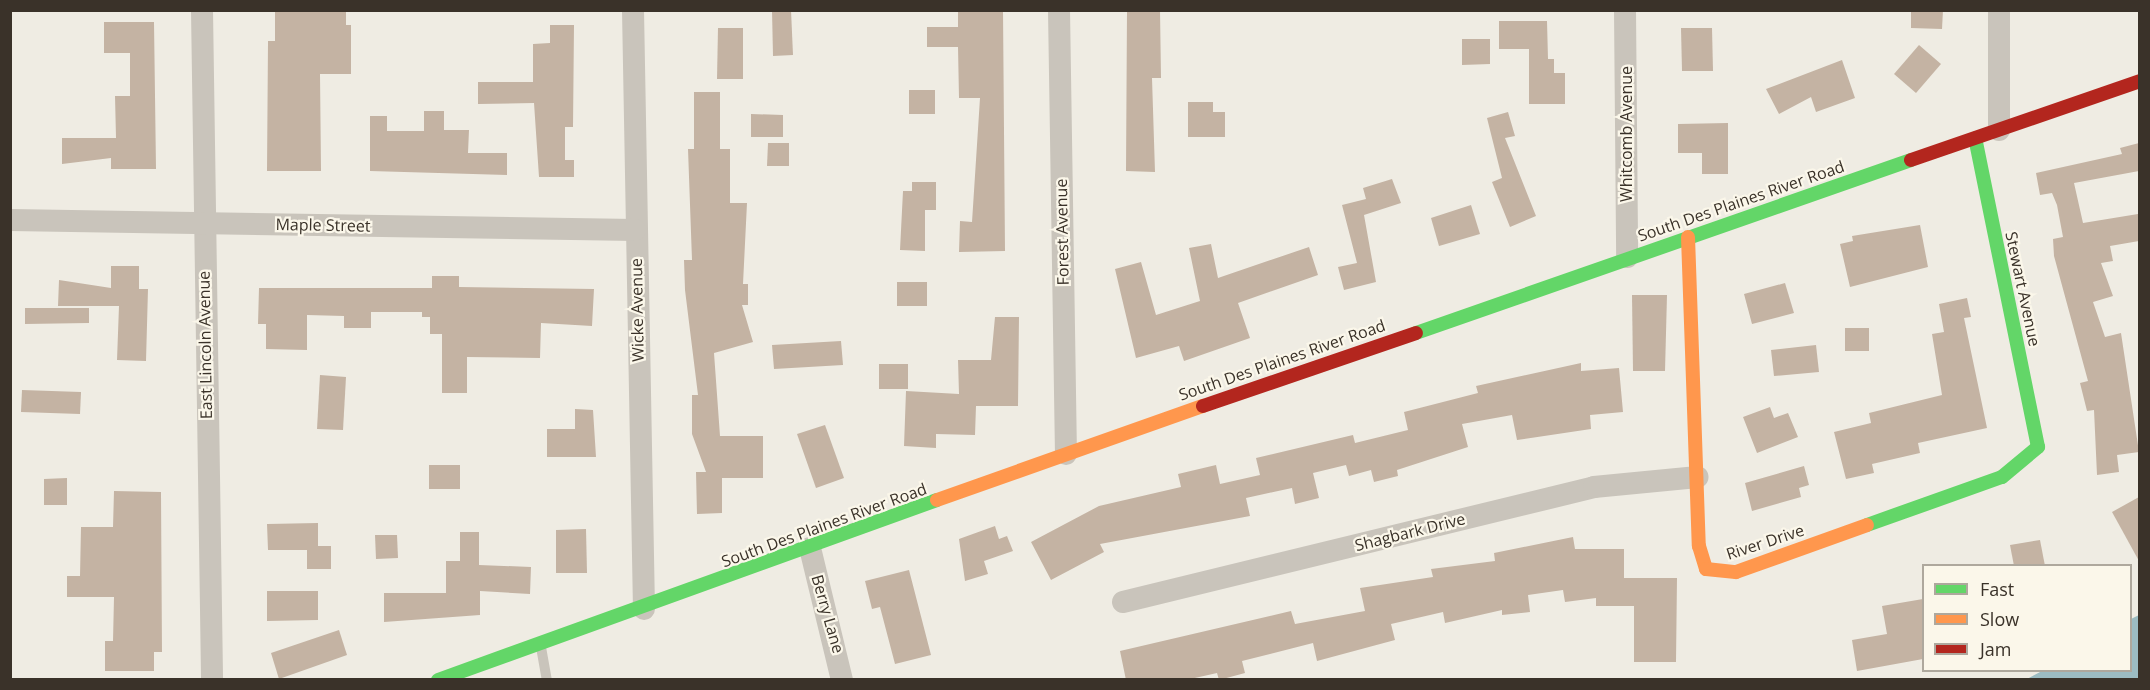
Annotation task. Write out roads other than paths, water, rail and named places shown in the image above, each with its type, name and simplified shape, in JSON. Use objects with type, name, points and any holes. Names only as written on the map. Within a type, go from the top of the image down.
[{"type":"main road","name":"South Des Plaines River Road","points":[[438,680],[644,609],[1066,454],[2139,81]]},
{"type":"main road","name":"Stewart Avenue","points":[[1975,138],[2038,447]]},
{"type":"main road","name":"River Drive","points":[[1688,237],[1699,546],[1706,569],[1736,572],[2002,477],[2038,447]]},
{"type":"street","name":"East Lincoln Avenue","points":[[202,10],[202,223],[212,680]]},
{"type":"street","name":"Wicke Avenue","points":[[633,10],[635,230],[644,609]]},
{"type":"street","name":"Forest Avenue","points":[[1059,10],[1066,454]]},
{"type":"street","name":"Whitcomb Avenue","points":[[1625,10],[1628,257]]},
{"type":"street","points":[[1999,10],[1999,130]]},
{"type":"street","name":"Maple Street","points":[[10,220],[635,230]]},
{"type":"street","name":"Shagbark Drive","points":[[1123,602],[1594,487],[1698,477]]},
{"type":"street","name":"Berry Lane","points":[[810,548],[842,680]]},
{"type":"lane","points":[[540,645],[547,680]]},
{"type":"water","points":[[2139,615],[2139,679],[2027,679],[2040,672],[2132,672],[2132,618]]}]
